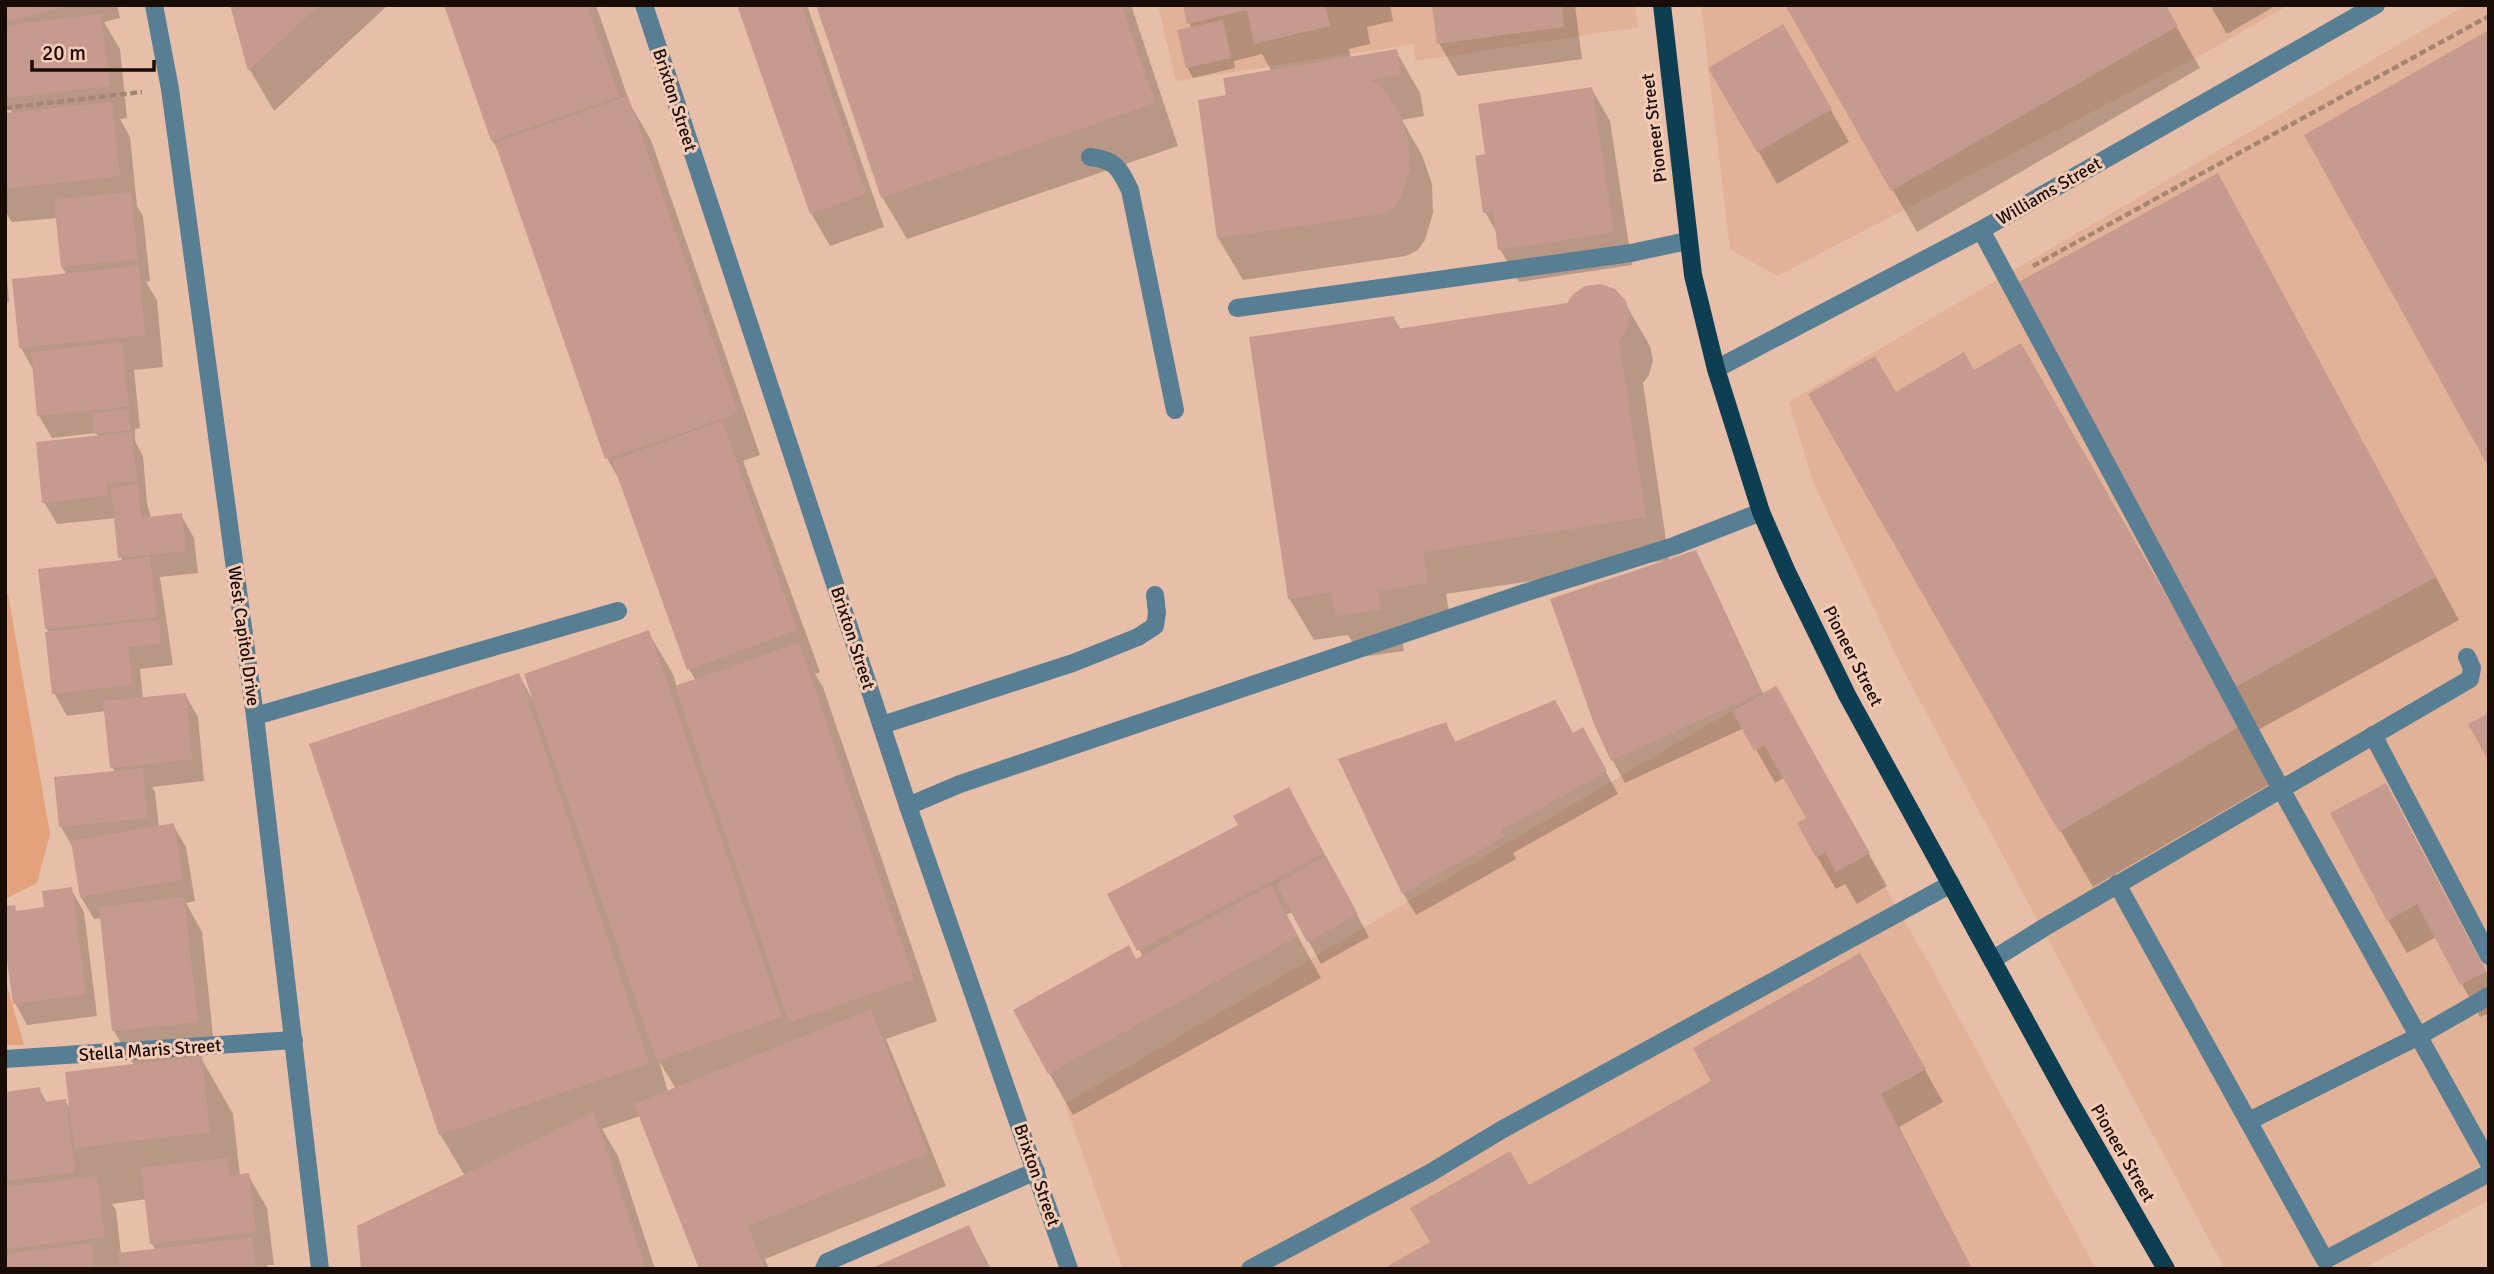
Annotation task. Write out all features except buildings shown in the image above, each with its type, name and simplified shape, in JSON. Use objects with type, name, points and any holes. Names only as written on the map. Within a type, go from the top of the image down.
[{"type":"main road","name":"Pioneer Street","points":[[1662,5],[1693,275],[1716,369],[1761,512],[1847,695],[2070,1102],[2165,1269]]},
{"type":"street","name":"West Capitol Drive","points":[[154,5],[170,89],[255,716],[320,1269]]},
{"type":"street","name":"Brixton Street","points":[[644,5],[908,806],[1069,1269]]},
{"type":"street","name":"Williams Street","points":[[1716,369],[1981,230],[2376,5]]},
{"type":"street","points":[[1090,157],[1108,159],[1120,169],[1130,190],[1175,410]]},
{"type":"street","points":[[1981,230],[2281,789],[2489,1163]]},
{"type":"street","points":[[1237,308],[1631,253],[1687,241]]},
{"type":"street","points":[[908,806],[1012,766],[1524,593],[1674,546],[1761,512]]},
{"type":"street","points":[[881,725],[1073,663],[1138,637],[1155,626],[1155,595]]},
{"type":"street","points":[[255,716],[618,611]]},
{"type":"street","points":[[1992,960],[2117,884],[2469,680],[2472,668],[2467,657]]},
{"type":"street","points":[[2373,735],[2489,956]]},
{"type":"street","points":[[1250,1269],[1430,1173],[1503,1129],[1951,884]]},
{"type":"street","points":[[2117,884],[2325,1260],[2489,1174]]},
{"type":"street","points":[[2249,1121],[2419,1036],[2489,996]]},
{"type":"street","name":"Stella Maris Street","points":[[5,1059],[294,1040]]},
{"type":"street","points":[[824,1269],[827,1262],[1036,1171]]},
{"type":"path","points":[[2008,280],[2489,16]]},
{"type":"path","points":[[5,107],[170,89]]},
{"type":"shaded area","points":[[1158,5],[1635,5],[1638,27],[1416,61],[1413,44],[1176,81]]},
{"type":"shaded area","points":[[1701,5],[2289,5],[2205,53],[1777,276],[1730,249]]},
{"type":"shaded area","points":[[2466,5],[2489,5],[2489,1200],[2363,1269],[2225,1269],[1906,675],[1813,482],[1789,402]]},
{"type":"shaded area","points":[[5,594],[8,594],[50,834],[37,883],[5,899]]},
{"type":"shaded area","points":[[1777,684],[1896,907],[2096,1269],[1123,1269],[1065,1104]]},
{"type":"shaded area","points":[[5,979],[24,1045],[5,1045]]}]
